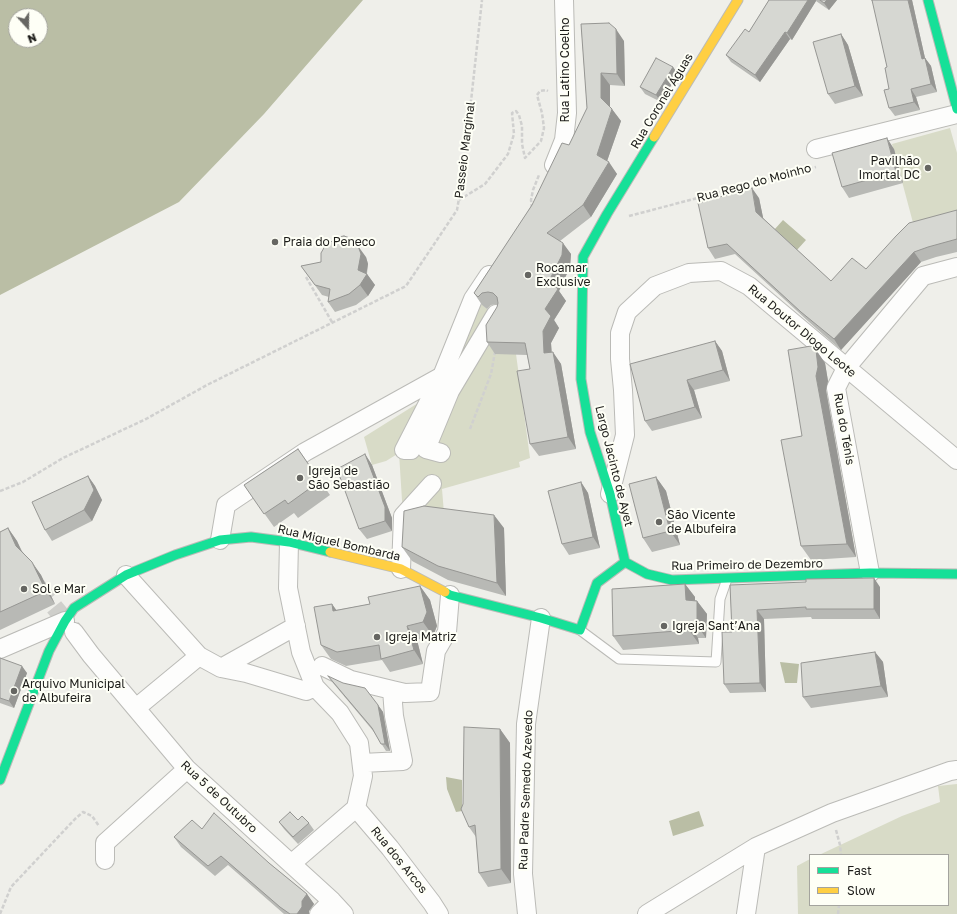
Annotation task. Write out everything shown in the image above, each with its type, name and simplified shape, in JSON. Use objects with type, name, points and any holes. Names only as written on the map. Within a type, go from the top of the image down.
[{"type":"street","name":"Rua Latino Coelho","points":[[544,175],[564,140],[567,113],[564,0]]},
{"type":"street","name":"Rua Coronel Águas","points":[[605,218],[738,0]]},
{"type":"street","points":[[928,0],[957,109]]},
{"type":"street","name":"Rua Rego do Moinho","points":[[816,149],[957,114]]},
{"type":"street","name":"Largo Jacinto de Ayet","points":[[605,218],[583,257],[581,379],[590,432],[610,494],[625,562]]},
{"type":"street","points":[[441,453],[426,449],[473,299],[498,261]]},
{"type":"street","name":"Rua do Ténis","points":[[870,573],[836,388],[846,368],[924,276],[957,267]]},
{"type":"street","name":"Rua Doutor Diogo Leote","points":[[610,494],[625,435],[620,359],[620,334],[627,312],[655,286],[689,273],[721,271],[749,286],[957,460]]},
{"type":"street","points":[[220,540],[226,505],[305,452],[446,383],[496,314]]},
{"type":"street","points":[[401,569],[403,516],[432,484]]},
{"type":"street","name":"Rua Miguel Bombarda","points":[[71,620],[126,575],[175,555],[220,540],[251,537],[289,542],[401,569],[450,595],[541,618],[580,630]]},
{"type":"street","points":[[289,542],[288,588],[301,652],[314,687],[340,714],[359,743],[363,776],[356,808],[291,864]]},
{"type":"street","points":[[580,630],[598,583],[625,562]]},
{"type":"street","name":"Rua Primeiro de Dezembro","points":[[625,562],[647,574],[672,580],[870,573],[957,574]]},
{"type":"street","points":[[126,575],[199,656],[221,668],[246,673],[306,691],[314,687]]},
{"type":"street","points":[[322,666],[351,680],[392,690],[405,693],[430,692],[436,651],[447,632],[450,595]]},
{"type":"street","name":"Rua Padre Semedo Azevedo","points":[[527,914],[523,874],[526,724],[541,618]]},
{"type":"street","points":[[0,649],[71,620]]},
{"type":"street","points":[[0,780],[49,651],[71,620]]},
{"type":"street","name":"Rua 5 de Outubro","points":[[71,620],[91,655],[187,769],[332,901],[344,914]]},
{"type":"street","points":[[221,668],[296,626]]},
{"type":"street","points":[[136,708],[199,656]]},
{"type":"street","points":[[362,763],[403,760],[394,716],[392,690]]},
{"type":"street","points":[[105,852],[187,769]]},
{"type":"street","points":[[647,914],[756,847],[832,814],[950,771],[957,770]]},
{"type":"street","name":"Rua dos Arcos","points":[[356,808],[390,848],[439,914]]},
{"type":"street","points":[[746,914],[756,847]]},
{"type":"street","points":[[319,914],[332,901]]},
{"type":"lane","points":[[580,630],[619,659],[716,662],[720,600],[727,579]]},
{"type":"path","name":"Passeio Marginal","points":[[332,322],[406,286],[457,210],[482,0]]},
{"type":"path","points":[[459,200],[485,184],[508,154],[514,134],[512,113],[516,111],[519,115],[522,126],[522,144],[525,158],[541,141],[544,128],[537,95],[540,91],[546,90],[551,94]]},
{"type":"path","name":"Rua Rego do Moinho","points":[[605,218],[817,167],[816,149]]},
{"type":"path","points":[[532,211],[531,200],[533,190],[544,175]]},
{"type":"path","points":[[0,491],[23,482],[64,458],[146,419],[207,385],[332,322],[306,278]]},
{"type":"path","points":[[470,429],[491,374],[496,345]]},
{"type":"path","points":[[0,914],[11,887],[83,812],[92,816],[104,835],[105,852]]},
{"type":"path","points":[[832,814],[841,854]]},
{"type":"shaded area","points":[[0,0],[363,0],[264,114],[179,202],[0,295]]},
{"type":"shaded area","name":"Pavilhão Imortal DC","points":[[950,128],[957,153],[957,222],[916,234],[892,144]]},
{"type":"shaded area","points":[[783,220],[806,240],[797,250],[774,230]]},
{"type":"shaded area","points":[[480,303],[493,314],[516,354],[530,458],[519,462],[520,467],[442,489],[444,513],[403,516],[399,453],[386,461],[372,465],[364,437],[450,383]]},
{"type":"shaded area","points":[[780,662],[799,664],[797,683],[785,683]]},
{"type":"shaded area","points":[[446,777],[462,780],[462,811],[456,812],[447,789]]},
{"type":"shaded area","points":[[957,784],[957,914],[798,914],[797,866],[809,860],[809,906],[949,906],[949,854],[821,854],[902,816],[940,802],[938,786]]},
{"type":"shaded area","points":[[699,811],[704,826],[673,836],[669,821]]},
{"type":"building","points":[[769,0],[808,0],[787,33],[785,32],[755,75],[726,55],[745,29],[749,32]]},
{"type":"building","points":[[820,0],[827,0],[824,3]]},
{"type":"building","points":[[872,0],[908,0],[922,59],[925,58],[931,84],[911,89],[914,102],[889,108],[884,90],[889,89],[885,68],[887,67]]},
{"type":"building","points":[[609,23],[616,29],[617,74],[601,73],[601,98],[612,109],[597,155],[609,162],[583,205],[547,233],[563,243],[562,255],[549,281],[558,289],[545,309],[551,316],[543,331],[544,353],[553,352],[568,437],[530,444],[517,371],[530,369],[525,343],[487,342],[486,325],[497,307],[497,297],[493,293],[488,292],[482,293],[478,297],[474,293],[532,205],[562,143],[569,145],[587,108],[581,24]]},
{"type":"building","points":[[841,34],[855,86],[828,94],[813,42]]},
{"type":"building","points":[[656,58],[673,67],[656,95],[640,87]]},
{"type":"building","points":[[887,138],[896,172],[842,187],[832,153]]},
{"type":"building","points":[[752,188],[756,212],[831,281],[852,258],[866,269],[909,223],[957,210],[957,239],[914,252],[834,339],[801,312],[727,244],[708,248],[698,203]]},
{"type":"building","points":[[344,236],[353,239],[358,246],[361,254],[358,270],[367,274],[360,285],[349,294],[328,302],[330,289],[315,285],[301,266],[321,262],[321,253],[325,246],[338,237]]},
{"type":"building","points":[[715,341],[723,370],[687,380],[695,407],[645,421],[630,364]]},
{"type":"building","points":[[811,346],[816,350],[818,367],[816,376],[847,544],[801,546],[781,440],[802,436],[788,350]]},
{"type":"building","points":[[298,449],[320,481],[288,504],[285,500],[264,514],[244,485]]},
{"type":"building","points":[[365,454],[385,507],[385,521],[359,529],[337,469]]},
{"type":"building","points":[[88,476],[94,490],[84,510],[45,530],[32,502]]},
{"type":"building","points":[[656,477],[670,531],[643,538],[629,484]]},
{"type":"building","points":[[581,482],[593,537],[562,544],[548,491]]},
{"type":"building","points":[[424,506],[494,515],[497,583],[438,566],[402,547],[404,511]]},
{"type":"building","name":"Sol e Mar","points":[[8,528],[16,546],[32,562],[46,591],[0,612],[0,532]]},
{"type":"building","points":[[874,578],[874,609],[806,609],[806,607],[757,610],[760,683],[724,684],[722,632],[732,632],[730,585],[806,582],[806,579]]},
{"type":"building","name":"Igreja Sant’Ana","points":[[685,584],[686,600],[697,601],[697,625],[689,625],[689,630],[613,636],[612,589]]},
{"type":"building","name":"Igreja Matriz","points":[[420,586],[427,612],[423,622],[407,626],[414,650],[381,659],[379,645],[337,652],[321,645],[314,607],[332,604],[333,611],[370,604],[368,597]]},
{"type":"building","points":[[875,652],[881,686],[803,697],[801,663]]},
{"type":"building","points":[[0,658],[22,666],[9,701],[0,698]]},
{"type":"building","points":[[328,676],[343,683],[365,688],[378,705],[385,744],[381,744],[372,728]]},
{"type":"building","points":[[464,727],[500,729],[501,869],[479,873],[475,825],[469,827],[461,809],[463,804]]},
{"type":"building","points":[[290,812],[298,820],[302,816],[309,823],[293,837],[279,822]]},
{"type":"building","points":[[214,813],[269,863],[307,894],[302,901],[302,907],[297,914],[290,914],[280,907],[221,856],[208,866],[174,837],[192,820],[202,829]]},
{"type":"tunnel","points":[[37,586],[74,631]]},
{"type":"traffic: fast","points":[[928,0],[957,109]]},
{"type":"traffic: fast","points":[[625,562],[610,494],[590,432],[581,379],[583,257],[607,214],[654,137]]},
{"type":"traffic: fast","points":[[0,780],[49,651],[65,621],[74,608],[126,575],[175,555],[220,540],[251,537],[289,542],[330,552]]},
{"type":"traffic: fast","points":[[625,562],[647,574],[672,580],[870,573],[957,574]]},
{"type":"traffic: fast","points":[[445,592],[450,595],[541,618],[580,630],[597,583],[625,562]]},
{"type":"traffic: slow","points":[[654,137],[738,0]]},
{"type":"traffic: slow","points":[[330,552],[401,569],[445,592]]},
{"type":"place","name":"Pavilhão Imortal DC","points":[[928,168]]},
{"type":"place","name":"Praia do Peneco","points":[[275,242]]},
{"type":"place","name":"Rocamar Exclusive","points":[[528,275]]},
{"type":"place","name":"Igreja de São Sebastião","points":[[300,478]]},
{"type":"place","name":"São Vicente de Albufeira","points":[[659,522]]},
{"type":"place","name":"Sol e Mar","points":[[24,589]]},
{"type":"place","name":"Igreja Sant’Ana","points":[[664,626]]},
{"type":"place","name":"Igreja Matriz","points":[[377,637]]},
{"type":"place","name":"Arquivo Municipal de Albufeira","points":[[14,691]]}]
